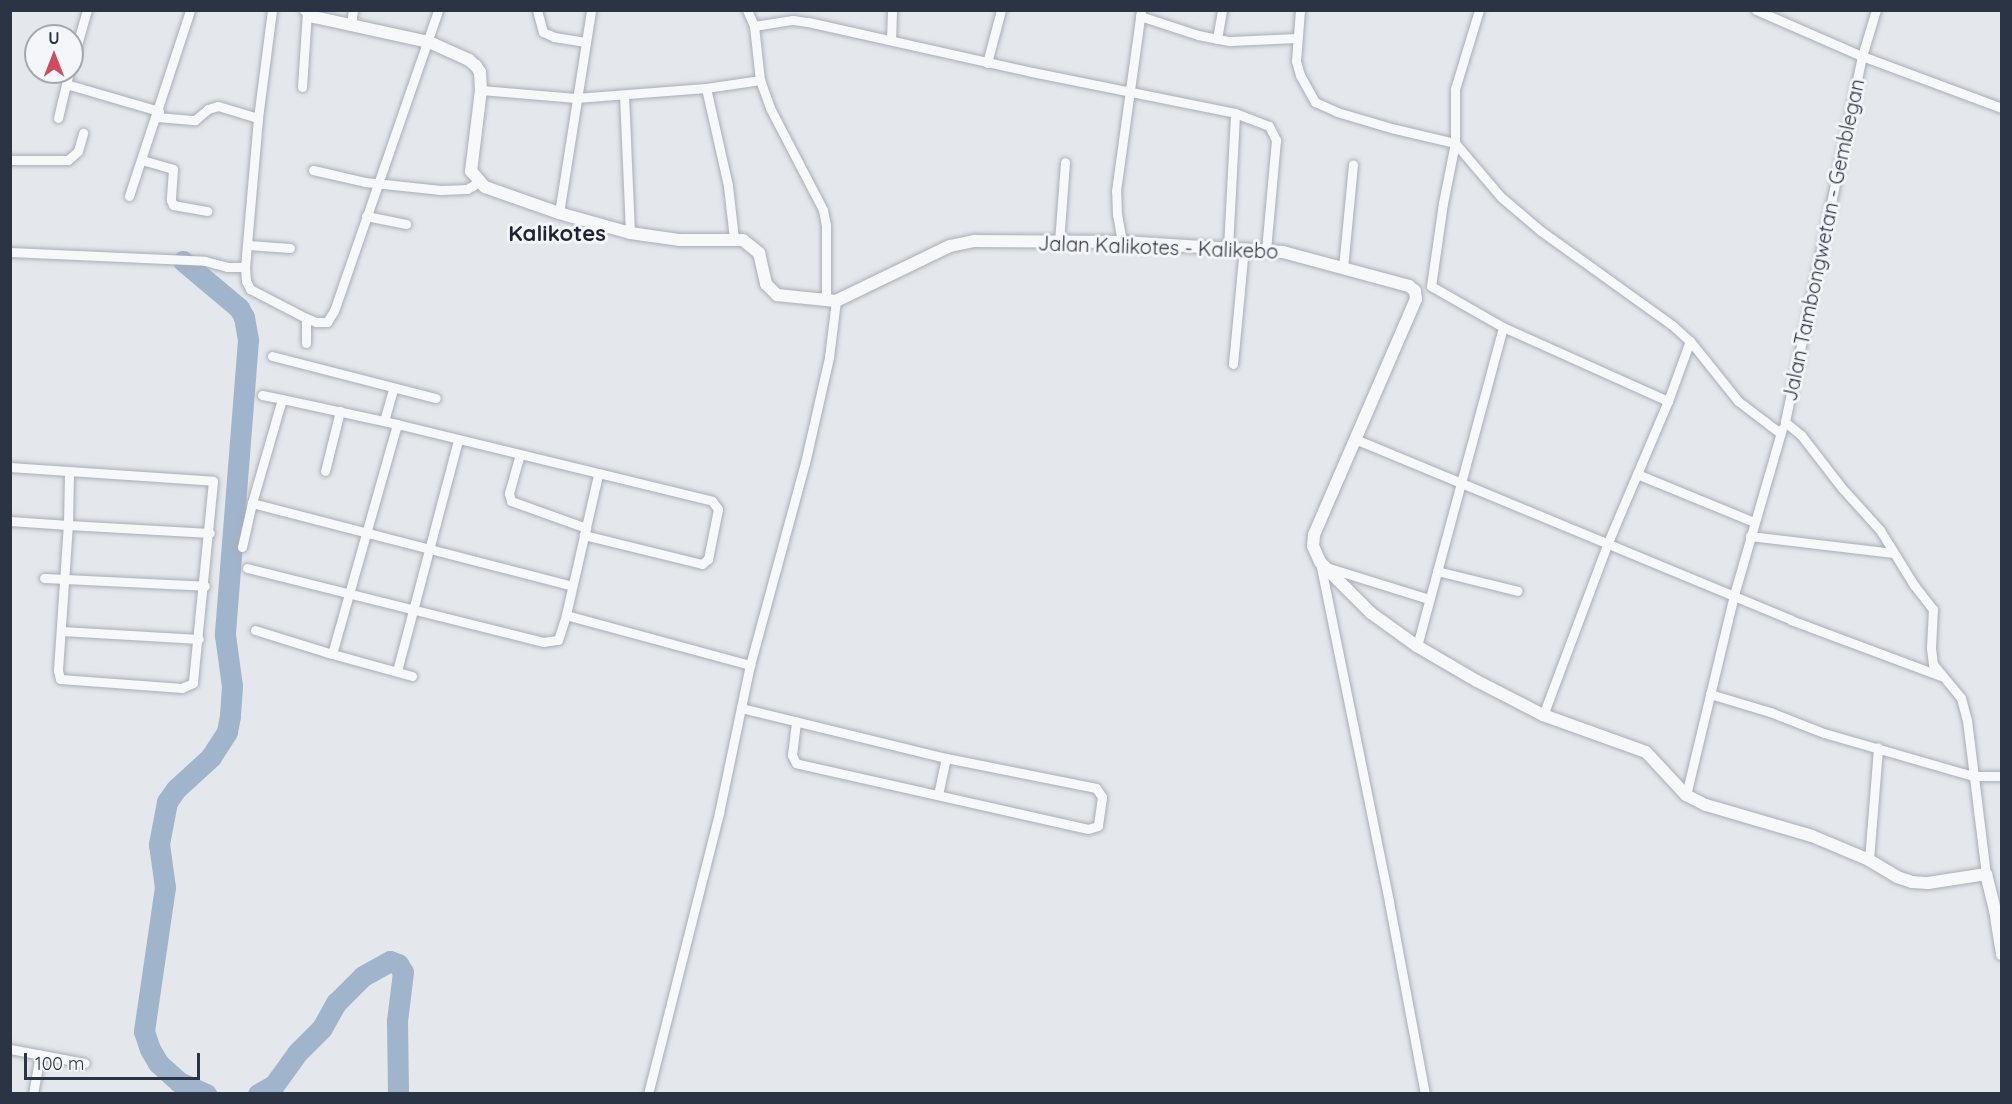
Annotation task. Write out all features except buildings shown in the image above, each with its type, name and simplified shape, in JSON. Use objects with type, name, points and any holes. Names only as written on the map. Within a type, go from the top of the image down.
[{"type":"street","points":[[129,196],[158,114],[190,10]]},
{"type":"street","points":[[272,10],[258,118],[245,267],[246,282],[250,290],[321,323],[331,319],[377,183],[429,42],[438,10]]},
{"type":"street","points":[[351,26],[353,10]]},
{"type":"street","points":[[537,10],[543,32],[554,37],[586,42]]},
{"type":"street","points":[[559,213],[591,10]]},
{"type":"street","points":[[648,1094],[718,813],[750,665],[805,463],[829,357],[831,301],[823,210],[770,108],[760,80],[754,26],[747,10]]},
{"type":"street","points":[[807,10],[808,22]]},
{"type":"street","points":[[891,40],[892,10]]},
{"type":"street","points":[[987,63],[1001,10]]},
{"type":"street","points":[[1217,39],[1222,10]]},
{"type":"street","points":[[1300,10],[1296,62],[1300,75],[1315,102],[1337,112],[1391,128],[1455,143],[1501,197],[1541,231],[1672,325],[1690,341],[1737,400],[1780,433]]},
{"type":"street","points":[[1425,1094],[1323,565],[1313,546],[1314,535],[1416,299],[1431,286],[1443,203],[1455,143],[1455,89],[1479,10]]},
{"type":"street","points":[[1756,10],[1862,56],[2001,108]]},
{"type":"street","name":"Jalan Tambongwetan - Gemblegan","points":[[1876,10],[1862,56],[1785,422],[1801,435],[1842,488],[1880,530],[1893,553],[1933,609],[1931,657],[1941,676],[1957,691],[1964,705],[1986,874]]},
{"type":"street","points":[[307,11],[314,17],[429,42],[469,60],[476,66],[480,72],[481,90],[471,171],[479,182],[493,191],[630,233],[679,240],[734,238],[749,244],[759,254],[766,284],[772,293],[831,301]]},
{"type":"street","points":[[302,87],[307,11]]},
{"type":"street","points":[[1122,242],[1117,215],[1116,191],[1140,13],[1217,39],[1246,42],[1297,38]]},
{"type":"street","points":[[754,26],[793,20],[808,22],[987,63],[1235,113],[1269,126],[1276,140],[1266,250]]},
{"type":"street","points":[[481,90],[576,98],[706,88],[760,80]]},
{"type":"street","points":[[58,118],[66,84],[158,114],[195,120],[208,109],[218,106],[258,118]]},
{"type":"street","points":[[706,88],[728,186],[734,238]]},
{"type":"street","points":[[624,95],[630,233]]},
{"type":"street","points":[[1228,248],[1235,113]]},
{"type":"street","points":[[10,160],[61,162],[75,154],[83,134]]},
{"type":"street","points":[[142,160],[173,169],[171,200],[173,206],[207,211]]},
{"type":"street","points":[[1059,242],[1065,162]]},
{"type":"street","points":[[1343,268],[1353,164]]},
{"type":"street","points":[[313,170],[377,183],[457,191],[472,187],[479,182]]},
{"type":"street","points":[[366,216],[406,224]]},
{"type":"street","name":"Jalan Kalikotes - Kalikebo","points":[[831,301],[961,242],[1122,242],[1244,248],[1298,254],[1409,286],[1415,291],[1416,299]]},
{"type":"street","points":[[248,245],[290,248]]},
{"type":"street","points":[[1233,364],[1244,248]]},
{"type":"street","points":[[10,252],[205,261],[227,267],[245,267]]},
{"type":"street","points":[[1431,286],[1503,327],[1668,401]]},
{"type":"street","points":[[306,318],[306,343]]},
{"type":"street","points":[[1417,646],[1459,483],[1503,327]]},
{"type":"street","points":[[1543,715],[1607,545],[1668,401],[1690,341]]},
{"type":"street","points":[[272,356],[393,389],[436,398]]},
{"type":"street","points":[[384,421],[393,389]]},
{"type":"street","points":[[262,394],[397,424],[520,454],[598,475],[714,503],[718,512],[708,559],[702,564],[585,531],[511,501],[509,493],[520,454]]},
{"type":"street","points":[[242,547],[252,503],[282,399]]},
{"type":"street","points":[[325,471],[340,411]]},
{"type":"street","points":[[1686,795],[1734,595],[1785,422]]},
{"type":"street","points":[[332,654],[397,424]]},
{"type":"street","points":[[1355,439],[1791,620],[1941,676]]},
{"type":"street","points":[[397,671],[458,440]]},
{"type":"street","points":[[10,467],[69,473],[211,480],[214,486],[195,680],[189,686],[182,688],[62,681],[58,670],[68,525],[69,473]]},
{"type":"street","points":[[1637,474],[1754,522]]},
{"type":"street","points":[[247,568],[549,643],[558,640],[566,615],[598,475]]},
{"type":"street","points":[[252,503],[572,586]]},
{"type":"street","points":[[10,521],[210,533]]},
{"type":"street","points":[[1750,536],[1893,553]]},
{"type":"street","points":[[1323,565],[1429,599]]},
{"type":"street","points":[[1323,565],[1371,613],[1417,646],[1543,715],[1646,752],[1686,795],[1706,805],[1812,836],[1869,860],[1897,877],[1912,882],[1928,883],[1986,874],[1995,910],[2001,954]]},
{"type":"street","points":[[1437,571],[1518,591]]},
{"type":"street","points":[[44,578],[204,586]]},
{"type":"street","points":[[566,615],[750,665]]},
{"type":"street","points":[[255,630],[412,676]]},
{"type":"street","points":[[62,631],[199,639]]},
{"type":"street","points":[[1710,693],[1770,712],[1824,733],[1973,776],[2001,776]]},
{"type":"street","points":[[741,708],[796,721],[946,758],[1096,788],[1102,797],[1098,826],[1088,829],[796,763],[792,755],[796,721]]},
{"type":"street","points":[[1869,860],[1878,747]]},
{"type":"street","points":[[938,795],[946,758]]},
{"type":"street","points":[[10,1049],[85,1063]]},
{"type":"street","points":[[33,1094],[40,1055]]},
{"type":"waterway","points":[[183,261],[239,308],[244,317],[248,340],[225,635],[232,686],[230,716],[227,732],[211,757],[176,789],[167,802],[159,844],[165,887],[144,1031],[158,1063],[179,1082],[206,1094]]},
{"type":"waterway","points":[[258,1094],[274,1085],[297,1053],[322,1028],[336,1003],[363,976],[390,961],[398,964],[403,972],[397,1021],[398,1094]]},
{"type":"district","name":"Kalikotes","points":[[557,234]]}]
